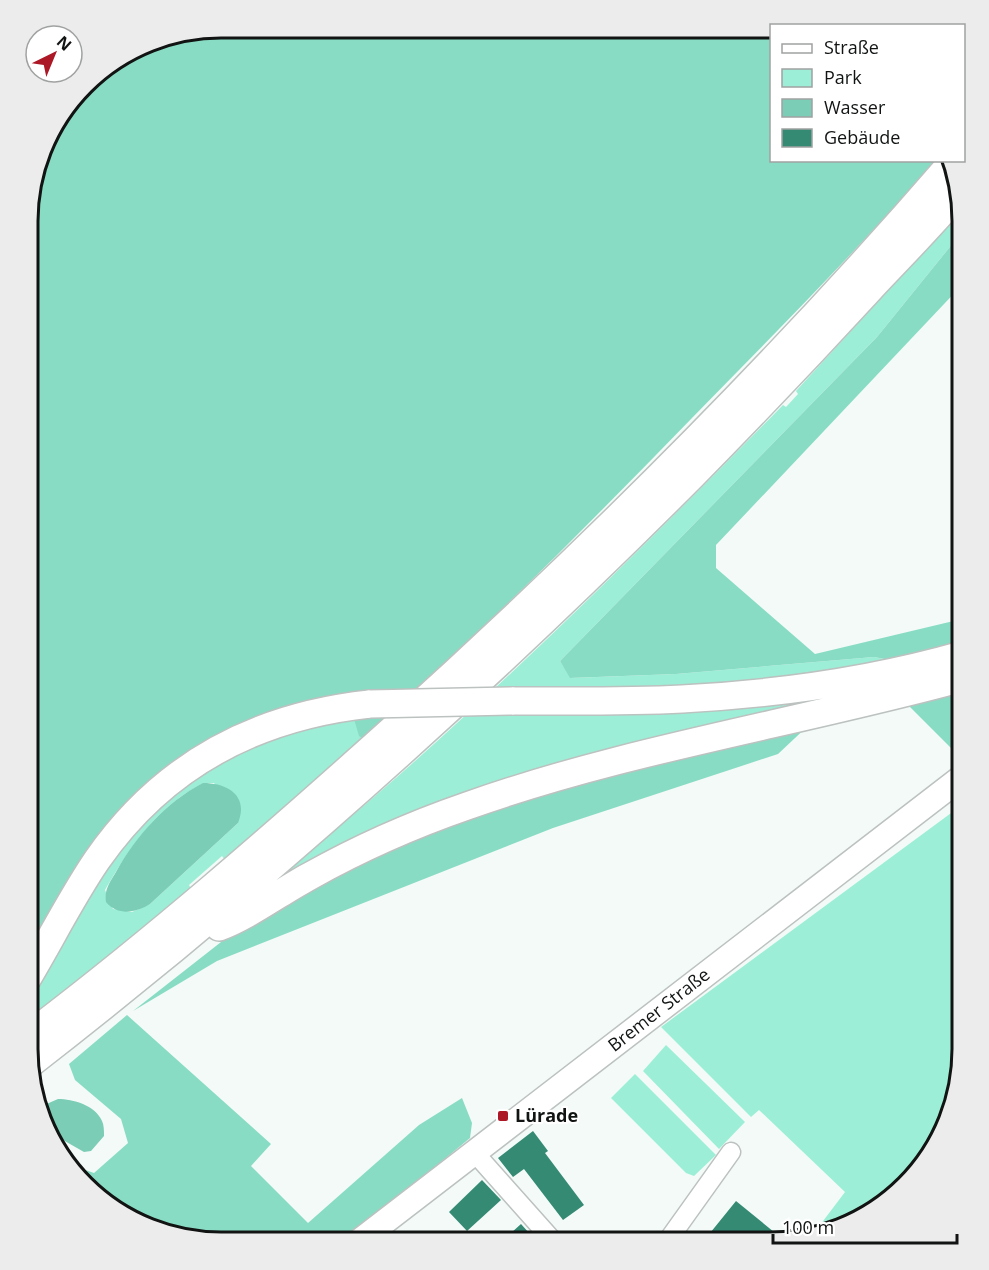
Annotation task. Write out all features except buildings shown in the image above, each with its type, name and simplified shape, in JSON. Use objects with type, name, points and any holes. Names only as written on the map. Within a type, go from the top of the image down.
[{"type":"highway","points":[[38,1028],[142,947],[237,868],[470,660],[578,557],[724,410],[853,275],[944,171]]},
{"type":"highway","points":[[38,1058],[189,937],[330,816],[588,580],[783,382],[950,202]]},
{"type":"highway","points":[[38,960],[97,859],[128,821],[163,787],[205,757],[256,730],[317,711],[370,704],[681,699],[759,693],[870,676],[951,657]]},
{"type":"highway","points":[[189,937],[227,924],[309,876],[365,848],[429,820],[494,796],[632,758],[878,701],[951,681]]},
{"type":"main road","name":"Bremer Straße","points":[[371,1232],[951,785]]},
{"type":"lane","points":[[474,1152],[545,1232]]},
{"type":"lane","points":[[674,1232],[731,1152]]},
{"type":"green space","points":[[952,221],[952,244],[877,337],[560,661],[571,678],[676,674],[874,657],[895,661],[871,683],[269,886],[397,777],[545,641],[783,405],[786,407],[798,394],[796,391]]},
{"type":"green space","points":[[354,719],[364,739],[225,860],[222,856],[189,885],[191,889],[38,1013],[38,980],[83,896],[158,801],[270,734]],"holes":[[[204,783],[214,783],[238,823],[150,904],[132,912],[113,909],[105,890],[125,858],[159,815],[188,792]]]},
{"type":"green space","points":[[951,813],[951,1062],[948,1085],[933,1131],[921,1151],[889,1187],[870,1202],[839,1219],[820,1225],[845,1192],[759,1110],[751,1117],[661,1027]]},
{"type":"green space","points":[[666,1045],[745,1122],[719,1149],[643,1071]]},
{"type":"green space","points":[[635,1074],[716,1155],[694,1176],[686,1173],[611,1098]]},
{"type":"shaded area","points":[[770,38],[770,162],[934,162],[876,227],[612,500],[490,621],[364,739],[359,736],[354,719],[377,694],[191,756],[38,956],[39,196],[51,150],[62,129],[83,100],[100,83],[119,68],[150,51],[196,39]]},
{"type":"shaded area","points":[[952,244],[952,296],[716,545],[716,568],[815,654],[952,621],[951,648],[895,661],[874,657],[676,674],[570,678],[560,661],[877,337]]},
{"type":"shaded area","points":[[951,688],[951,748],[904,701]]},
{"type":"shaded area","points":[[811,723],[778,754],[553,828],[217,961],[133,1011],[230,935],[382,850],[532,792]]},
{"type":"shaded area","points":[[127,1015],[271,1144],[251,1166],[308,1223],[419,1125],[462,1098],[472,1123],[470,1138],[356,1232],[208,1232],[185,1229],[139,1214],[100,1187],[82,1169],[94,1173],[128,1143],[121,1119],[75,1080],[69,1064]]},
{"type":"water","points":[[203,783],[221,785],[234,793],[241,805],[238,823],[150,904],[127,912],[111,906],[106,902],[108,886],[133,846],[164,810]]},
{"type":"water","points":[[58,1099],[70,1100],[89,1107],[99,1115],[103,1124],[104,1136],[91,1151],[84,1152],[61,1139],[46,1104]]},
{"type":"place","name":"Lürade","points":[[503,1116]]}]
